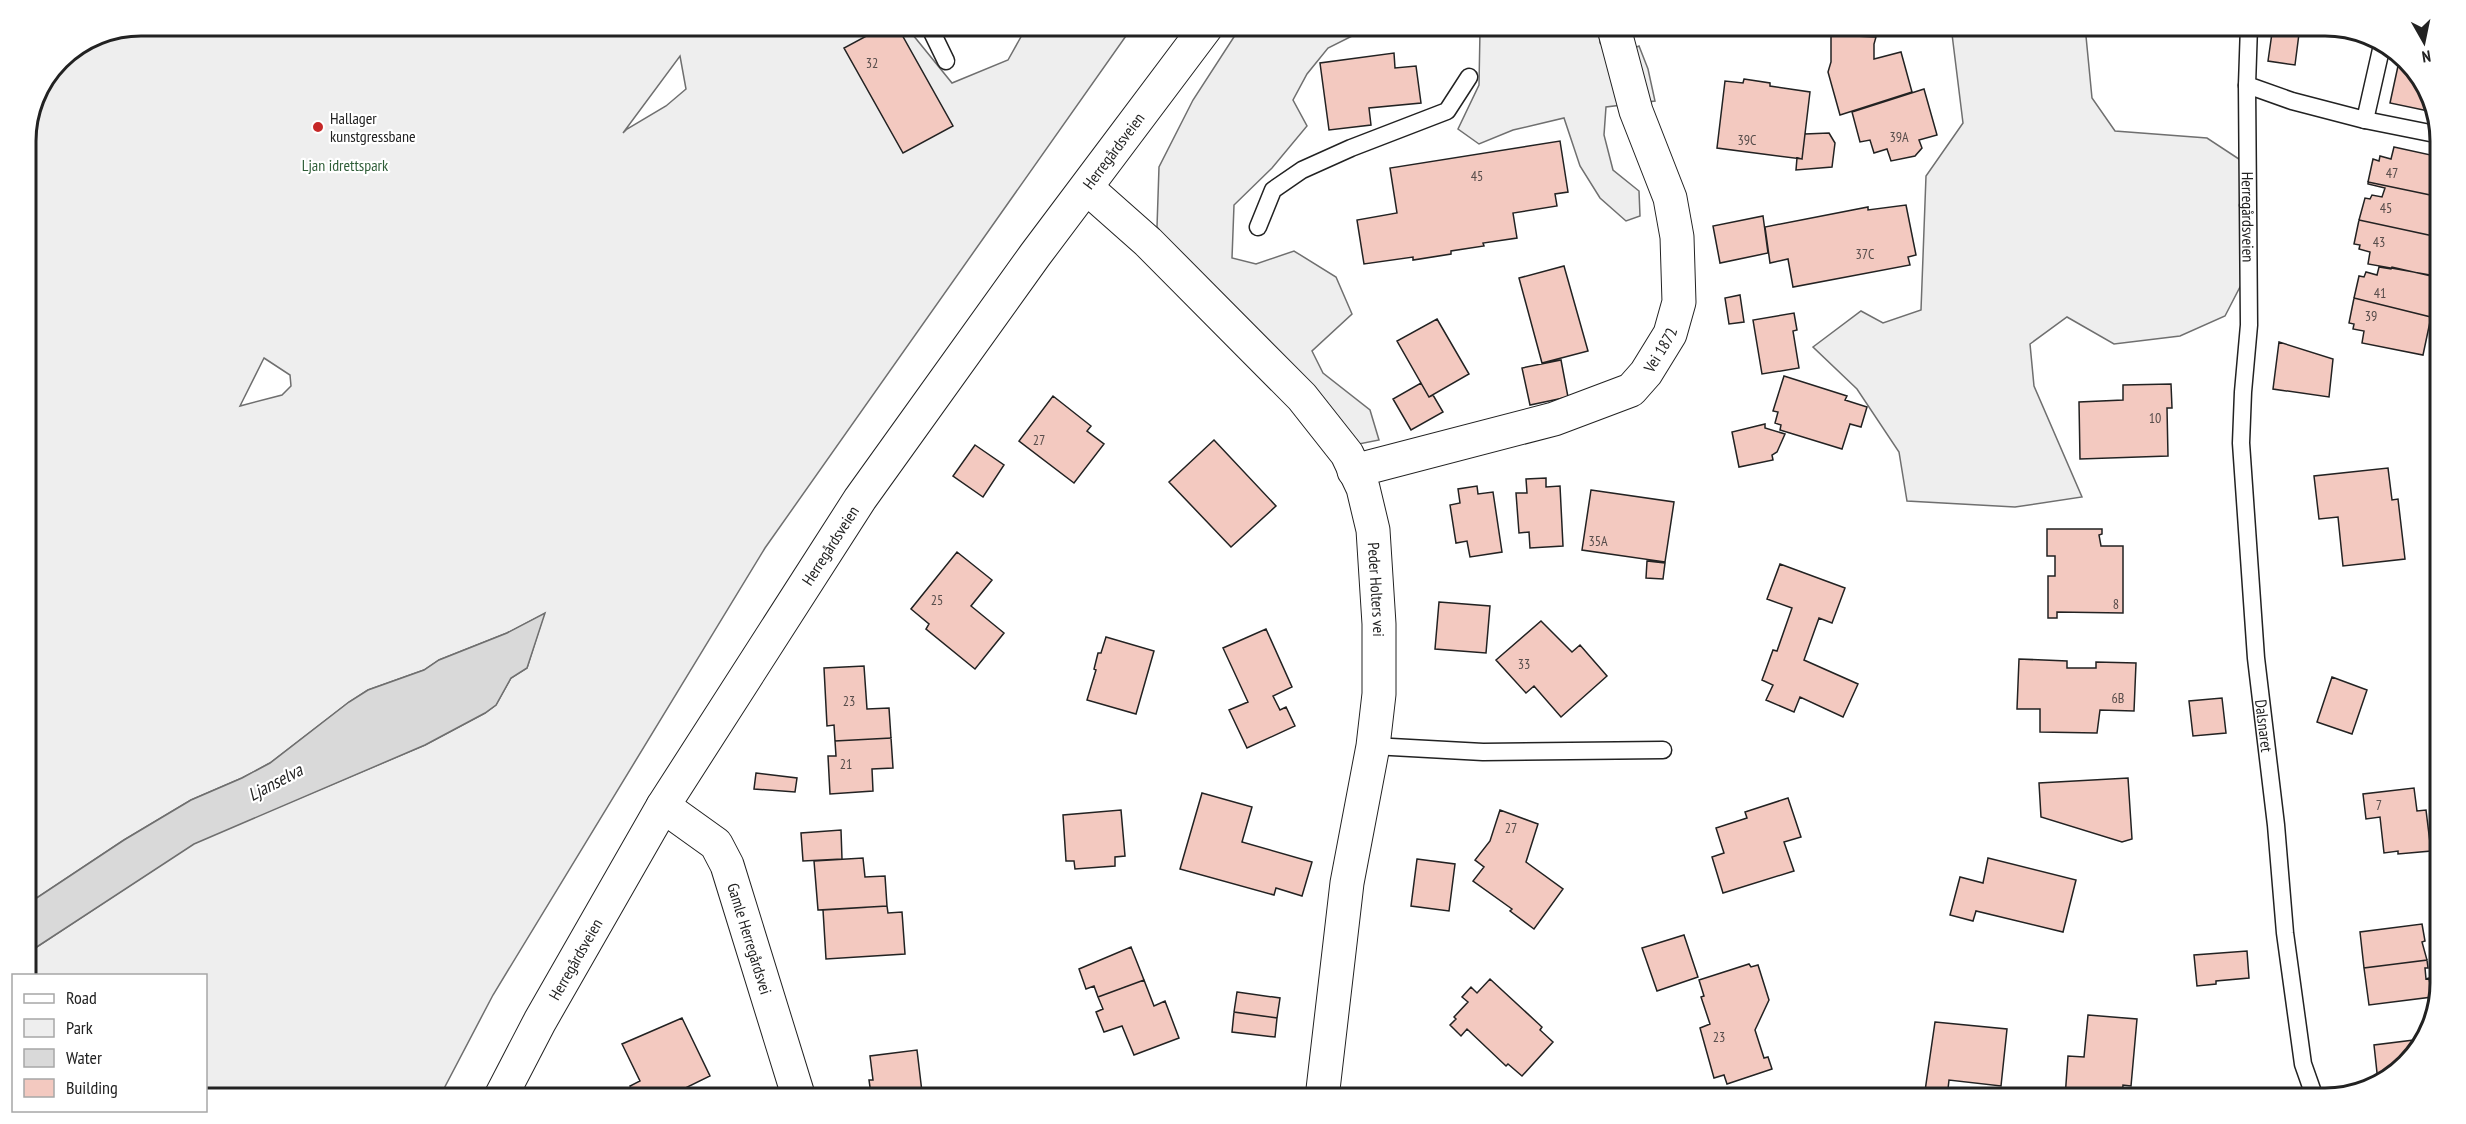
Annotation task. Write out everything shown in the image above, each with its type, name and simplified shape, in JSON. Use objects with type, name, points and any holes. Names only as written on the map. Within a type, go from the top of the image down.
[{"type":"street","name":"Herregårdsveien","points":[[505,1088],[540,1021],[663,806],[860,499],[954,366],[1200,36]]},
{"type":"street","name":"Vei 1872","points":[[1354,471],[1554,419],[1631,390],[1646,373],[1670,334],[1679,302],[1677,237],[1670,198],[1636,111],[1616,36]]},
{"type":"street","name":"Peder Holters vei","points":[[1087,188],[1148,242],[1302,397],[1347,454],[1363,488],[1374,540],[1380,649],[1378,694],[1373,746],[1347,883],[1323,1088]]},
{"type":"street","name":"Gamle Herregårdsvei","points":[[663,806],[716,844],[727,865],[796,1088]]},
{"type":"lane","points":[[934,36],[946,61]]},
{"type":"lane","name":"Herregårdsveien","points":[[2246,348],[2250,294],[2247,85],[2249,36]]},
{"type":"lane","points":[[2365,120],[2380,52]]},
{"type":"lane","points":[[1258,227],[1273,190],[1302,170],[1351,148],[1447,111],[1469,77]]},
{"type":"lane","points":[[2247,85],[2292,101],[2365,120],[2430,133]]},
{"type":"lane","name":"Dalsnaret","points":[[2246,348],[2241,443],[2256,658],[2276,825],[2285,933],[2303,1064],[2311,1088]]},
{"type":"lane","points":[[1373,746],[1483,752],[1663,750]]},
{"type":"green space","name":"Ljan idrettspark","points":[[134,36],[914,36],[952,83],[1008,60],[1021,36],[1126,36],[765,548],[493,995],[444,1088],[207,1088],[207,974],[36,974],[36,947],[194,843],[425,745],[485,713],[496,705],[511,678],[527,668],[544,614],[507,633],[439,660],[424,670],[368,690],[270,763],[191,800],[124,840],[36,898],[36,134],[47,95],[58,77],[72,62],[95,47]],"holes":[[[680,56],[686,89],[666,106],[623,133]],[[264,358],[290,375],[291,386],[282,395],[240,406]]]},
{"type":"green space","points":[[1235,36],[1352,36],[1328,48],[1307,74],[1293,100],[1307,126],[1272,168],[1234,205],[1232,258],[1256,264],[1294,251],[1336,277],[1352,314],[1312,351],[1323,373],[1370,410],[1379,440],[1359,444],[1190,271],[1157,227],[1159,167],[1193,100]]},
{"type":"green space","points":[[1480,36],[1599,36],[1600,43],[1612,57],[1639,46],[1648,69],[1655,101],[1606,107],[1604,135],[1613,170],[1639,191],[1640,216],[1626,221],[1600,198],[1580,166],[1564,118],[1513,130],[1479,144],[1458,129],[1479,85]]},
{"type":"green space","points":[[1952,36],[2086,36],[2092,98],[2115,131],[2207,138],[2248,165],[2243,281],[2225,316],[2180,336],[2114,344],[2067,317],[2030,344],[2034,386],[2082,497],[2015,507],[1907,501],[1899,452],[1857,389],[1813,347],[1861,311],[1883,323],[1921,310],[1926,176],[1963,123]]},
{"type":"water","name":"Ljanselva","points":[[545,613],[527,668],[511,678],[496,705],[485,713],[425,745],[194,844],[36,947],[36,898],[124,840],[191,800],[270,763],[368,690],[424,670],[439,660],[507,633]]},
{"type":"building","points":[[866,36],[903,36],[953,126],[903,153],[844,48]]},
{"type":"building","points":[[1831,36],[1876,37],[1874,59],[1901,52],[1912,92],[1840,115],[1828,72],[1831,62]]},
{"type":"building","points":[[2272,36],[2299,36],[2295,65],[2268,61]]},
{"type":"building","points":[[1394,53],[1395,68],[1416,66],[1421,103],[1369,108],[1371,125],[1329,130],[1320,63]]},
{"type":"building","points":[[2397,72],[2404,72],[2408,77],[2425,110],[2390,103]]},
{"type":"building","points":[[1744,79],[1770,83],[1770,86],[1810,92],[1802,159],[1717,148],[1725,81],[1743,83]]},
{"type":"building","points":[[1924,89],[1937,135],[1919,140],[1922,148],[1915,156],[1891,161],[1887,149],[1874,153],[1870,140],[1860,142],[1852,112]]},
{"type":"building","points":[[1829,133],[1835,143],[1832,167],[1796,170],[1797,158],[1802,159],[1805,134]]},
{"type":"building","points":[[1560,141],[1568,192],[1555,194],[1557,206],[1513,213],[1517,238],[1483,243],[1484,246],[1451,251],[1451,254],[1364,264],[1357,220],[1397,213],[1390,168]]},
{"type":"building","points":[[2394,147],[2430,155],[2430,195],[2368,182],[2373,159],[2379,161],[2380,156],[2391,159]]},
{"type":"building","points":[[2368,182],[2430,195],[2430,235],[2359,220],[2365,198],[2370,199],[2372,195],[2382,197],[2385,188],[2368,184]]},
{"type":"building","points":[[1906,205],[1916,255],[1908,257],[1910,265],[1793,287],[1788,259],[1770,263],[1765,227],[1868,207],[1868,210]]},
{"type":"building","points":[[1763,216],[1768,253],[1720,263],[1713,226]]},
{"type":"building","points":[[2359,220],[2430,235],[2430,275],[2368,264],[2370,252],[2359,249],[2360,245],[2354,244]]},
{"type":"building","points":[[1564,266],[1588,351],[1542,363],[1519,278]]},
{"type":"building","points":[[2379,267],[2391,269],[2392,267],[2430,276],[2430,317],[2354,298],[2359,276],[2364,277],[2366,272],[2377,275]]},
{"type":"building","points":[[1740,295],[1744,322],[1729,324],[1725,298]]},
{"type":"building","points":[[2354,298],[2430,317],[2423,355],[2362,343],[2364,331],[2353,329],[2354,324],[2349,323]]},
{"type":"building","points":[[1794,313],[1797,330],[1793,331],[1799,368],[1762,374],[1753,320]]},
{"type":"building","points":[[1437,319],[1469,374],[1429,397],[1397,341]]},
{"type":"building","points":[[2279,342],[2333,359],[2329,397],[2273,389]]},
{"type":"building","points":[[1561,360],[1568,397],[1530,405],[1522,368]]},
{"type":"building","points":[[1784,376],[1847,396],[1845,400],[1867,407],[1861,427],[1850,424],[1842,449],[1780,430],[1781,425],[1775,423],[1778,412],[1773,411]]},
{"type":"building","points":[[1421,383],[1429,397],[1433,395],[1443,412],[1411,430],[1393,399]]},
{"type":"building","points":[[2171,384],[2172,408],[2167,408],[2168,456],[2080,459],[2079,402],[2123,400],[2123,385]]},
{"type":"building","points":[[1053,396],[1091,426],[1087,431],[1104,444],[1074,483],[1019,441]]},
{"type":"building","points":[[1765,424],[1765,428],[1785,434],[1777,452],[1772,455],[1773,460],[1739,467],[1732,432]]},
{"type":"building","points":[[1214,440],[1276,506],[1231,547],[1169,482]]},
{"type":"building","points":[[975,445],[1004,465],[983,497],[953,476]]},
{"type":"building","points":[[2388,468],[2392,500],[2398,499],[2405,559],[2343,566],[2338,517],[2319,519],[2314,476]]},
{"type":"building","points":[[1546,478],[1546,487],[1560,486],[1563,546],[1530,548],[1529,532],[1519,533],[1516,493],[1527,493],[1526,479]]},
{"type":"building","points":[[1477,486],[1478,494],[1493,492],[1502,552],[1470,557],[1467,541],[1456,543],[1450,505],[1460,503],[1458,489]]},
{"type":"building","points":[[1591,490],[1674,502],[1665,562],[1582,550]]},
{"type":"building","points":[[2047,529],[2102,529],[2102,534],[2099,535],[2101,546],[2123,546],[2123,613],[2057,612],[2057,618],[2048,618],[2048,576],[2055,576],[2055,556],[2047,556]]},
{"type":"building","points":[[957,552],[992,580],[971,606],[1004,633],[975,669],[926,629],[929,624],[911,609]]},
{"type":"building","points":[[1647,561],[1665,563],[1663,579],[1646,578]]},
{"type":"building","points":[[1780,564],[1845,588],[1832,623],[1819,618],[1804,660],[1858,684],[1843,717],[1800,697],[1794,712],[1766,700],[1773,685],[1762,680],[1773,650],[1777,651],[1792,608],[1767,599]]},
{"type":"building","points":[[1439,602],[1490,606],[1486,653],[1435,649]]},
{"type":"building","points":[[1541,621],[1572,652],[1580,645],[1607,676],[1561,717],[1534,686],[1526,693],[1496,660]]},
{"type":"building","points":[[1266,629],[1292,687],[1273,696],[1280,710],[1286,707],[1295,726],[1247,748],[1229,710],[1248,702],[1223,648]]},
{"type":"building","points":[[1106,637],[1154,651],[1136,714],[1087,700],[1096,670],[1094,669],[1098,653],[1101,653]]},
{"type":"building","points":[[2019,659],[2067,661],[2067,668],[2096,668],[2096,662],[2136,663],[2134,711],[2100,710],[2097,733],[2040,732],[2040,709],[2017,709]]},
{"type":"building","points":[[864,666],[867,709],[889,708],[891,738],[835,741],[834,725],[827,726],[824,668]]},
{"type":"building","points":[[2332,677],[2367,690],[2352,734],[2317,722]]},
{"type":"building","points":[[2222,698],[2226,733],[2193,736],[2189,701]]},
{"type":"building","points":[[891,738],[893,768],[872,769],[873,791],[830,794],[828,756],[836,756],[835,741]]},
{"type":"building","points":[[756,773],[797,778],[795,792],[754,789]]},
{"type":"building","points":[[2128,778],[2132,839],[2122,842],[2041,817],[2039,783]]},
{"type":"building","points":[[2414,788],[2417,811],[2426,810],[2430,851],[2384,853],[2380,817],[2366,819],[2363,794]]},
{"type":"building","points":[[1202,793],[1252,807],[1242,842],[1312,862],[1302,896],[1276,888],[1274,895],[1180,869]]},
{"type":"building","points":[[1788,798],[1801,837],[1784,842],[1794,871],[1723,893],[1712,857],[1724,853],[1716,828],[1747,818],[1745,812]]},
{"type":"building","points":[[1121,810],[1125,856],[1115,857],[1115,866],[1075,869],[1074,861],[1066,861],[1063,815]]},
{"type":"building","points":[[1500,810],[1538,824],[1526,862],[1563,889],[1534,929],[1510,911],[1512,909],[1473,881],[1484,867],[1475,860],[1490,841]]},
{"type":"building","points":[[841,830],[842,859],[803,861],[801,833]]},
{"type":"building","points":[[863,858],[865,877],[885,876],[887,906],[818,910],[814,861]]},
{"type":"building","points":[[1988,858],[2076,880],[2063,932],[1976,911],[1973,921],[1950,915],[1960,877],[1983,883]]},
{"type":"building","points":[[1417,859],[1455,864],[1449,911],[1411,906]]},
{"type":"building","points":[[887,906],[888,913],[902,912],[905,954],[826,959],[823,910]]},
{"type":"building","points":[[2422,924],[2425,941],[2422,942],[2427,960],[2364,968],[2360,932]]},
{"type":"building","points":[[1684,935],[1698,977],[1657,991],[1642,948]]},
{"type":"building","points":[[1131,947],[1144,980],[1098,997],[1094,986],[1086,989],[1079,969]]},
{"type":"building","points":[[2247,951],[2249,978],[2216,981],[2216,984],[2197,986],[2194,955]]},
{"type":"building","points":[[2427,960],[2428,968],[2425,968],[2426,979],[2429,978],[2430,984],[2429,997],[2369,1005],[2364,968]]},
{"type":"building","points":[[1749,964],[1751,967],[1758,965],[1769,1000],[1755,1030],[1764,1058],[1768,1057],[1772,1069],[1727,1084],[1724,1075],[1714,1078],[1700,1028],[1710,1024],[1701,997],[1704,996],[1699,980]]},
{"type":"building","points":[[1490,979],[1542,1027],[1540,1030],[1553,1042],[1522,1076],[1508,1064],[1506,1066],[1467,1029],[1461,1036],[1450,1025],[1468,1002],[1462,997],[1471,987],[1477,993]]},
{"type":"building","points":[[1144,980],[1154,1006],[1165,1001],[1179,1038],[1134,1055],[1122,1026],[1104,1032],[1096,1012],[1103,1009],[1098,997]]},
{"type":"building","points":[[1237,992],[1280,998],[1277,1018],[1234,1012]]},
{"type":"building","points":[[1234,1012],[1277,1018],[1275,1037],[1232,1032]]},
{"type":"building","points":[[2088,1015],[2137,1019],[2131,1086],[2066,1088],[2068,1056],[2084,1057]]},
{"type":"building","points":[[682,1018],[710,1076],[685,1088],[631,1088],[630,1086],[640,1081],[622,1044]]},
{"type":"building","points":[[1935,1022],[2007,1029],[2001,1086],[1949,1080],[1948,1088],[1925,1088]]},
{"type":"building","points":[[2413,1040],[2394,1062],[2377,1073],[2374,1045]]},
{"type":"building","points":[[917,1050],[922,1088],[870,1088],[869,1080],[873,1080],[870,1056]]},
{"type":"place","name":"Hallager kunstgressbane","points":[[318,127]]}]
